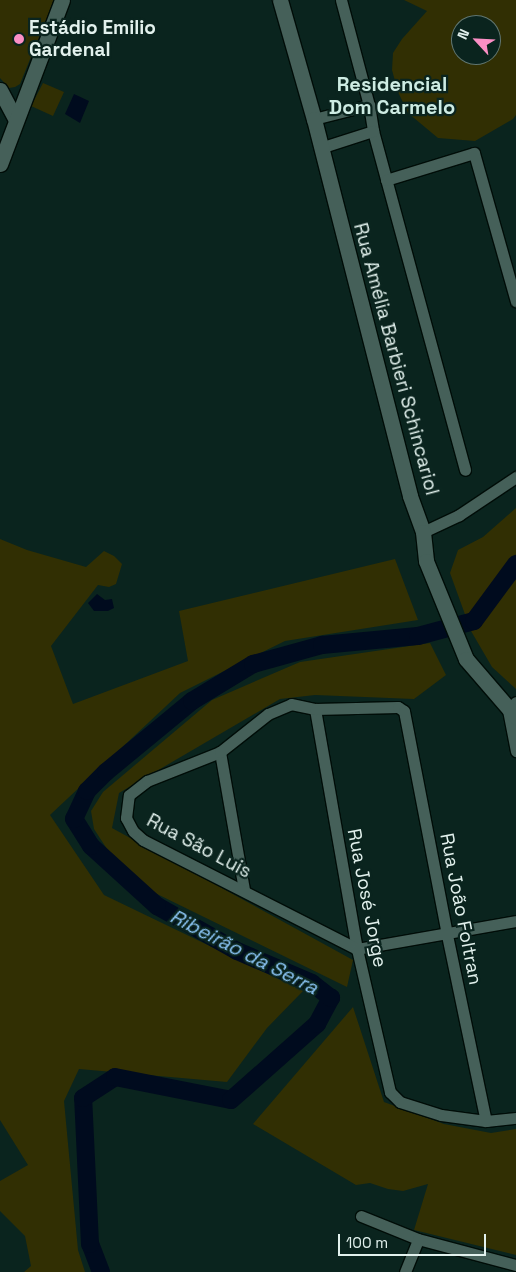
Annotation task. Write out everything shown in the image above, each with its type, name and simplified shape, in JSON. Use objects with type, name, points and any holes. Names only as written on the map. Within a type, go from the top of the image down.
[{"type":"street","points":[[0,164],[62,0]]},
{"type":"street","name":"Rua Amélia Barbieri Schincariol","points":[[280,0],[314,119],[410,496],[423,532],[426,561],[466,659],[513,710]]},
{"type":"street","points":[[341,0],[369,105],[373,131],[465,470]]},
{"type":"street","points":[[0,90],[16,120]]},
{"type":"street","points":[[314,119],[369,105]]},
{"type":"street","points":[[320,148],[373,131]]},
{"type":"street","points":[[386,180],[474,153],[516,301]]},
{"type":"street","points":[[423,532],[459,514],[516,477]]},
{"type":"street","name":"Rua São Luis","points":[[358,949],[143,840],[133,831],[126,818],[129,795],[148,781],[220,752],[268,714],[291,704],[315,709],[398,707]]},
{"type":"street","name":"Rua João Foltran","points":[[398,707],[404,711],[407,719],[447,934],[486,1121]]},
{"type":"street","name":"Rua José Jorge","points":[[315,709],[358,949],[390,1092],[400,1102],[442,1115],[486,1121]]},
{"type":"street","points":[[513,710],[516,751]]},
{"type":"street","points":[[220,752],[244,890]]},
{"type":"street","points":[[358,949],[516,921]]},
{"type":"street","points":[[486,1121],[516,1118]]},
{"type":"street","points":[[361,1216],[418,1238],[516,1265]]},
{"type":"street","points":[[405,1272],[418,1238]]},
{"type":"shaded area","name":"Estádio Emilio Gardenal","points":[[0,0],[54,0],[20,84],[9,88],[0,78]]},
{"type":"shaded area","points":[[404,0],[516,0],[516,115],[513,119],[475,141],[438,138],[408,113],[398,92],[392,70],[393,53],[402,39],[427,11]]},
{"type":"shaded area","points":[[43,83],[64,92],[53,116],[31,106]]},
{"type":"shaded area","points":[[516,508],[516,689],[492,667],[471,631],[450,573],[458,550],[483,537]]},
{"type":"shaded area","points":[[0,539],[27,550],[86,567],[104,551],[114,556],[122,564],[116,584],[109,587],[98,585],[51,646],[73,704],[188,661],[179,611],[395,559],[418,620],[285,641],[180,693],[50,815],[104,895],[303,991],[267,1028],[227,1082],[79,1069],[64,1101],[78,1250],[85,1272],[24,1272],[31,1266],[25,1236],[0,1211],[0,1181],[28,1165],[0,1120]]},
{"type":"shaded area","points":[[430,643],[446,675],[414,699],[315,695],[280,699],[119,793],[112,828],[353,960],[347,987],[155,893],[107,849],[94,829],[91,811],[103,792],[212,700],[300,662]]},
{"type":"shaded area","points":[[353,1007],[384,1102],[444,1124],[491,1133],[516,1129],[516,1255],[414,1230],[428,1184],[403,1191],[388,1189],[370,1183],[356,1185],[253,1124]]},
{"type":"water","points":[[74,94],[89,101],[80,123],[65,114]]},
{"type":"water","points":[[97,594],[105,600],[112,599],[114,608],[108,611],[94,611],[88,603]]},
{"type":"waterway","name":"Ribeirão da Serra","points":[[101,1272],[90,1244],[83,1098],[115,1077],[231,1100],[317,1024],[331,998],[312,983],[237,951],[157,906],[91,846],[74,819],[87,791],[106,772],[192,701],[253,664],[322,645],[418,636],[474,621],[516,564]]},
{"type":"place","name":"Estádio Emilio Gardenal","points":[[19,39]]},
{"type":"district","name":"Residencial Dom Carmelo","points":[[392,96]]}]
